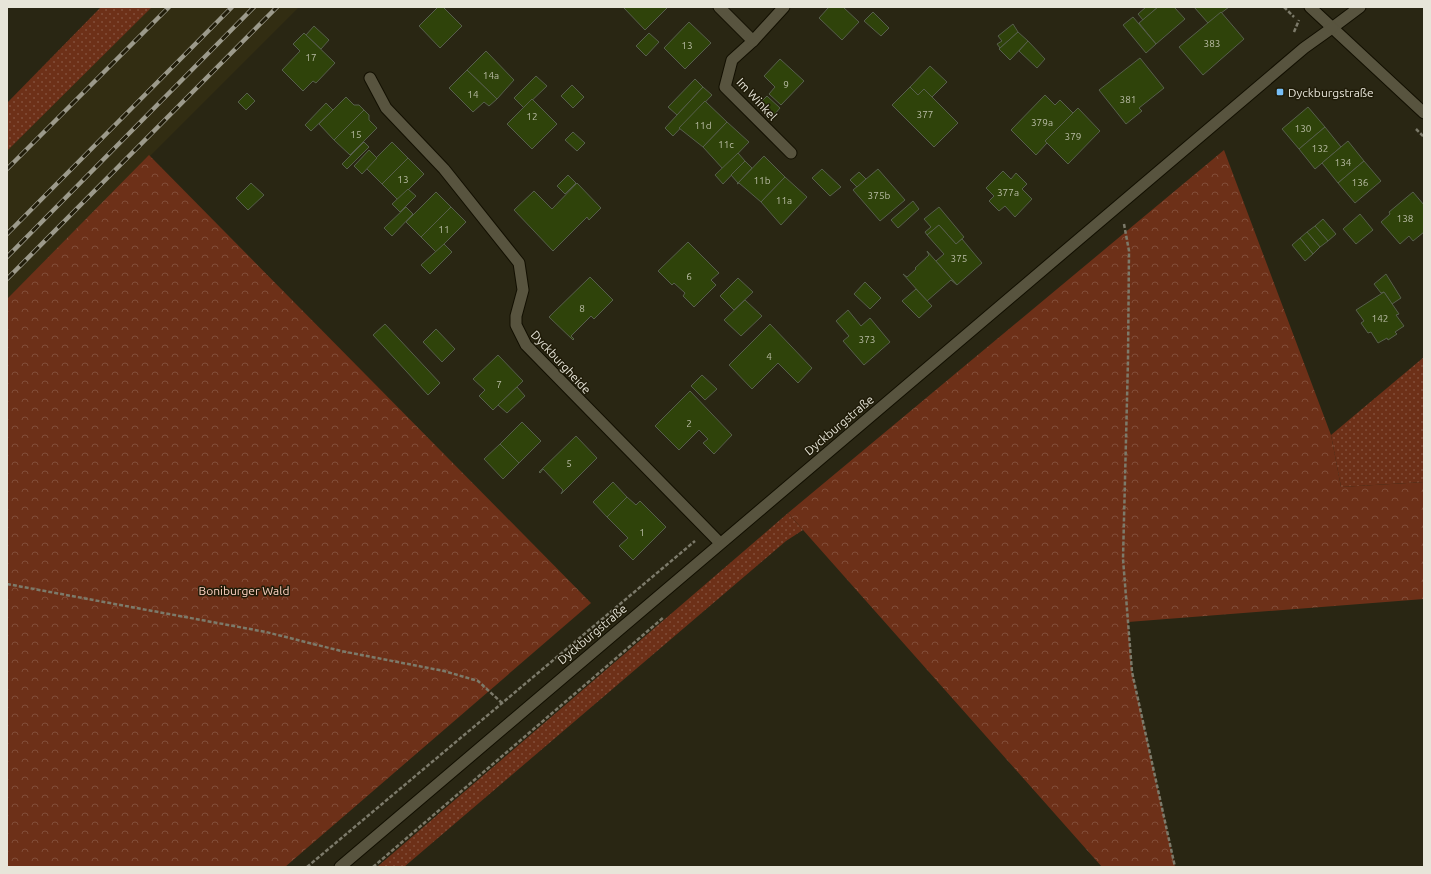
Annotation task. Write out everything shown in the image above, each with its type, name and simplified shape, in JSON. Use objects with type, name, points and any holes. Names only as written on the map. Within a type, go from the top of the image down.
[{"type":"street","points":[[720,7],[753,41]]},
{"type":"street","name":"Im Winkel","points":[[784,7],[753,41],[732,60],[725,87],[791,153]]},
{"type":"street","points":[[1310,7],[1424,113]]},
{"type":"street","name":"Dyckburgstraße","points":[[340,867],[1304,48],[1360,7]]},
{"type":"street","name":"Dyckburgheide","points":[[370,78],[386,108],[444,169],[519,263],[523,290],[516,316],[516,325],[526,345],[720,543]]},
{"type":"path","points":[[1122,220],[1129,251],[1123,559],[1124,575],[1132,672],[1175,867]]},
{"type":"path","points":[[7,584],[266,632],[342,651],[444,671],[478,682],[502,702]]},
{"type":"path","points":[[373,867],[665,616]]},
{"type":"shaded area","points":[[152,7],[299,7],[7,299],[7,151]]},
{"type":"green space","points":[[101,7],[152,7],[7,151],[7,103]]},
{"type":"green space","points":[[1224,150],[1331,435],[1341,487],[1424,482],[1424,599],[1128,622],[1132,672],[1175,867],[1102,867],[788,513]]},
{"type":"green space","name":"Boniburger Wald","points":[[149,155],[591,603],[285,867],[7,867],[7,299]]},
{"type":"green space","points":[[1424,357],[1424,482],[1341,487],[1331,435]]},
{"type":"green space","points":[[788,513],[803,530],[786,541],[404,867],[377,867]]},
{"type":"building","points":[[438,7],[443,7],[462,26],[440,48],[419,26]]},
{"type":"building","points":[[623,7],[668,7],[645,30]]},
{"type":"building","points":[[829,7],[843,7],[859,22],[842,40],[819,18]]},
{"type":"building","points":[[1146,7],[1158,7],[1143,20],[1138,14]]},
{"type":"building","points":[[1158,7],[1174,7],[1185,19],[1156,44],[1139,23]]},
{"type":"building","points":[[1194,7],[1229,7],[1208,23]]},
{"type":"building","points":[[873,12],[889,28],[881,36],[864,21]]},
{"type":"building","points":[[1221,12],[1244,39],[1203,75],[1179,47]]},
{"type":"building","points":[[1133,17],[1156,44],[1146,53],[1123,25]]},
{"type":"building","points":[[689,22],[711,43],[685,69],[664,48]]},
{"type":"building","points":[[1013,24],[1018,32],[1000,48],[997,44],[1002,41],[998,36]]},
{"type":"building","points":[[314,26],[329,40],[321,49],[306,35]]},
{"type":"building","points":[[1018,32],[1028,41],[1010,60],[999,49]]},
{"type":"building","points":[[304,33],[335,63],[316,83],[313,81],[303,91],[282,70],[300,51],[293,44]]},
{"type":"building","points":[[649,33],[659,42],[646,56],[636,46]]},
{"type":"building","points":[[1028,41],[1045,59],[1037,68],[1019,51]]},
{"type":"building","points":[[486,51],[514,80],[497,99],[467,70]]},
{"type":"building","points":[[1140,58],[1164,88],[1139,108],[1142,111],[1126,124],[1099,90]]},
{"type":"building","points":[[780,59],[804,81],[781,105],[769,94],[775,87],[764,76]]},
{"type":"building","points":[[930,66],[947,82],[932,97],[924,89],[918,95],[910,87]]},
{"type":"building","points":[[467,70],[497,99],[489,106],[484,102],[473,112],[449,88]]},
{"type":"building","points":[[536,76],[547,86],[524,108],[514,98]]},
{"type":"building","points":[[695,79],[703,87],[677,115],[668,107]]},
{"type":"building","points":[[572,85],[584,97],[573,108],[561,96]]},
{"type":"building","points":[[703,87],[712,95],[673,136],[665,128]]},
{"type":"building","points":[[910,87],[918,95],[924,89],[958,123],[934,147],[892,105]]},
{"type":"building","points":[[247,93],[255,101],[246,110],[238,102]]},
{"type":"building","points":[[1045,95],[1055,105],[1060,100],[1073,113],[1045,141],[1047,143],[1036,155],[1011,130]]},
{"type":"building","points":[[767,96],[780,108],[774,115],[761,102]]},
{"type":"building","points":[[346,97],[354,105],[359,105],[364,110],[334,140],[319,124]]},
{"type":"building","points":[[532,99],[557,124],[532,149],[507,124]]},
{"type":"building","points":[[705,101],[727,122],[703,147],[679,128]]},
{"type":"building","points":[[326,103],[333,110],[311,131],[305,125]]},
{"type":"building","points":[[1308,107],[1325,127],[1299,149],[1282,129]]},
{"type":"building","points":[[1078,108],[1100,131],[1068,164],[1045,141]]},
{"type":"building","points":[[364,110],[369,115],[369,120],[377,128],[350,155],[334,140]]},
{"type":"building","points":[[727,122],[749,142],[723,169],[703,147]]},
{"type":"building","points":[[1325,127],[1341,147],[1315,169],[1299,149]]},
{"type":"building","points":[[573,132],[585,143],[577,151],[565,140]]},
{"type":"building","points":[[1348,141],[1364,161],[1338,183],[1322,163]]},
{"type":"building","points":[[364,142],[369,147],[347,169],[342,164]]},
{"type":"building","points":[[392,142],[408,158],[382,184],[366,168]]},
{"type":"building","points":[[369,150],[377,158],[362,174],[354,166]]},
{"type":"building","points":[[738,153],[745,161],[723,184],[715,175]]},
{"type":"building","points":[[764,156],[785,177],[761,202],[739,183],[737,184]]},
{"type":"building","points":[[408,158],[424,174],[398,200],[382,184]]},
{"type":"building","points":[[745,161],[752,168],[738,183],[731,175]]},
{"type":"building","points":[[1364,161],[1381,181],[1355,203],[1338,183]]},
{"type":"building","points":[[822,169],[841,187],[830,196],[812,178]]},
{"type":"building","points":[[878,169],[905,200],[880,221],[853,190]]},
{"type":"building","points":[[1003,171],[1011,179],[1016,173],[1027,184],[1022,189],[1032,199],[1015,217],[1005,206],[999,211],[989,201],[994,196],[986,188]]},
{"type":"building","points":[[859,172],[866,179],[857,187],[850,180]]},
{"type":"building","points":[[568,175],[576,183],[565,194],[557,186]]},
{"type":"building","points":[[785,177],[807,197],[781,225],[761,202]]},
{"type":"building","points":[[251,183],[264,195],[248,210],[236,198]]},
{"type":"building","points":[[577,183],[601,208],[589,220],[587,217],[553,251],[514,210],[534,191],[552,209]]},
{"type":"building","points":[[408,189],[416,196],[400,212],[392,204]]},
{"type":"building","points":[[436,192],[451,207],[421,237],[406,222]]},
{"type":"building","points":[[1413,192],[1424,205],[1424,232],[1413,241],[1409,236],[1400,244],[1381,222],[1390,214],[1389,212]]},
{"type":"building","points":[[913,201],[919,209],[898,228],[891,220]]},
{"type":"building","points":[[406,207],[413,214],[392,236],[384,228]]},
{"type":"building","points":[[451,207],[466,222],[436,252],[421,237]]},
{"type":"building","points":[[939,207],[964,237],[956,244],[939,225],[927,235],[925,232],[931,227],[924,219]]},
{"type":"building","points":[[1360,214],[1373,230],[1356,244],[1343,229]]},
{"type":"building","points":[[1323,219],[1336,234],[1328,241],[1315,226]]},
{"type":"building","points":[[939,225],[956,244],[962,239],[982,263],[957,285],[936,261],[944,254],[927,235]]},
{"type":"building","points":[[1315,226],[1328,241],[1320,247],[1307,232]]},
{"type":"building","points":[[1307,232],[1320,247],[1313,254],[1300,238]]},
{"type":"building","points":[[1300,238],[1313,254],[1305,261],[1292,245]]},
{"type":"building","points":[[688,242],[719,273],[711,280],[716,285],[694,307],[683,296],[685,293],[674,283],[672,285],[658,271]]},
{"type":"building","points":[[444,244],[452,252],[430,274],[421,265]]},
{"type":"building","points":[[927,251],[957,285],[951,280],[927,301],[903,274],[907,277],[916,269],[915,268],[929,255]]},
{"type":"building","points":[[1386,274],[1401,298],[1392,304],[1384,292],[1381,293],[1374,284]]},
{"type":"building","points":[[590,277],[613,300],[594,319],[591,316],[571,336],[574,339],[573,340],[549,317]]},
{"type":"building","points":[[738,278],[753,292],[734,310],[720,296]]},
{"type":"building","points":[[865,282],[881,298],[870,309],[854,294]]},
{"type":"building","points":[[916,289],[932,306],[919,318],[902,301]]},
{"type":"building","points":[[1384,292],[1399,314],[1396,315],[1404,326],[1395,332],[1397,334],[1388,340],[1387,338],[1378,343],[1371,332],[1368,333],[1361,323],[1364,321],[1356,310]]},
{"type":"building","points":[[745,300],[762,316],[741,336],[724,320]]},
{"type":"building","points":[[848,310],[861,326],[870,318],[890,342],[864,365],[843,341],[849,336],[836,321]]},
{"type":"building","points":[[385,324],[440,383],[428,395],[373,335]]},
{"type":"building","points":[[770,324],[812,368],[798,383],[778,363],[752,389],[729,365]]},
{"type":"building","points":[[436,329],[455,349],[442,362],[423,342]]},
{"type":"building","points":[[498,355],[523,381],[493,410],[479,396],[485,390],[473,379]]},
{"type":"building","points":[[702,375],[717,389],[705,400],[691,386]]},
{"type":"building","points":[[517,387],[525,396],[507,413],[498,405]]},
{"type":"building","points":[[690,391],[732,435],[714,454],[703,443],[708,439],[699,430],[679,450],[655,426]]},
{"type":"building","points":[[522,422],[541,441],[519,463],[500,444]]},
{"type":"building","points":[[576,436],[597,458],[561,494],[563,490],[543,469],[540,473],[539,472]]},
{"type":"building","points":[[500,444],[519,463],[503,479],[484,459]]},
{"type":"building","points":[[613,482],[627,497],[607,517],[593,502]]},
{"type":"building","points":[[627,497],[636,505],[640,501],[666,527],[633,560],[619,546],[628,538],[607,517]]},
{"type":"railway","points":[[7,169],[169,7]]},
{"type":"railway","points":[[7,234],[232,7]]},
{"type":"railway","points":[[7,257],[254,7]]},
{"type":"railway","points":[[7,279],[277,7]]},
{"type":"place","name":"Dyckburgstraße","points":[[1280,92]]}]
